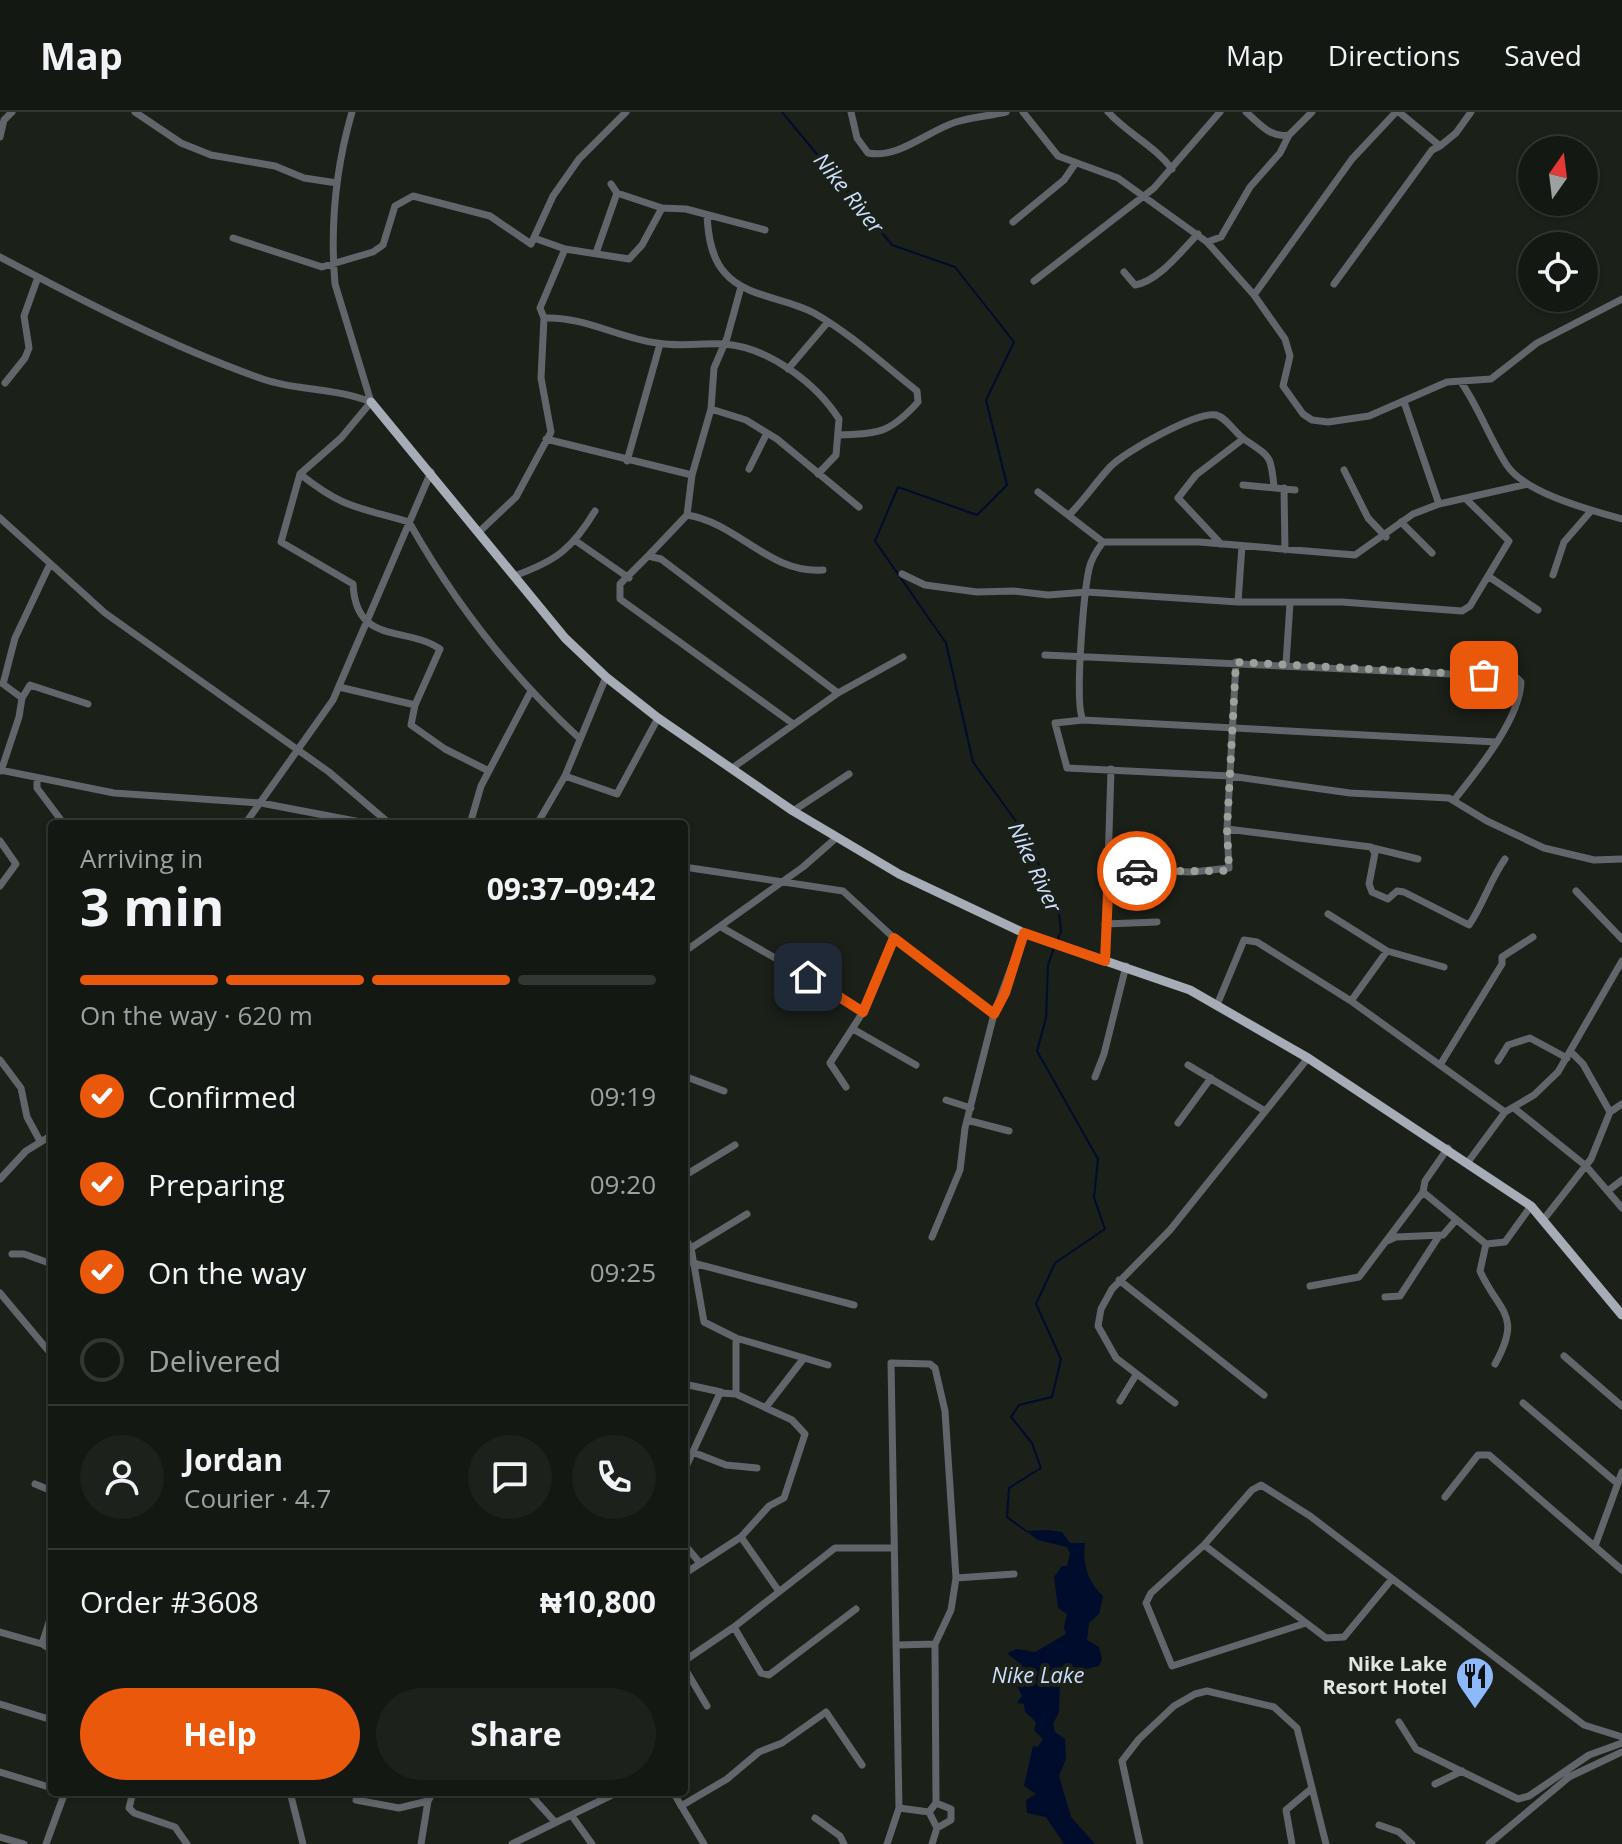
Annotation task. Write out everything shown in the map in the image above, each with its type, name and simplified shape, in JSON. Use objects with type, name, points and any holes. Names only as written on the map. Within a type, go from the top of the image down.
[{"type":"main road","points":[[371,402],[565,638],[606,677],[658,718],[793,811],[899,874],[1029,934],[1190,990],[1308,1058],[1448,1148],[1531,1206],[1622,1315]]},
{"type":"street","points":[[0,137],[4,120],[12,112]]},
{"type":"street","points":[[135,112],[181,143],[211,155],[275,166],[304,178],[337,183]]},
{"type":"street","points":[[233,238],[322,267],[333,265],[383,245],[395,206],[413,196],[490,216],[527,244],[534,238],[553,196],[579,159],[626,112]]},
{"type":"street","points":[[851,112],[863,149],[878,155],[926,138],[972,115],[1006,112]]},
{"type":"street","points":[[1023,112],[1058,156],[1118,178],[1207,242],[1254,295],[1285,339],[1290,356],[1283,386],[1303,414],[1312,420],[1328,422],[1369,416],[1447,382],[1491,379],[1537,343],[1622,299]]},
{"type":"street","points":[[1108,112],[1125,131],[1161,155],[1172,169]]},
{"type":"street","points":[[1246,112],[1270,132],[1280,137],[1289,135]]},
{"type":"street","points":[[1207,242],[1221,237],[1235,209],[1280,153],[1289,135],[1312,112]]},
{"type":"street","points":[[1254,295],[1352,159],[1397,112],[1440,146]]},
{"type":"street","points":[[1334,284],[1432,150],[1456,133],[1471,112]]},
{"type":"street","points":[[1034,281],[1152,190],[1217,113]]},
{"type":"street","points":[[349,114],[337,183],[333,265],[335,284],[371,402]]},
{"type":"street","points":[[1013,222],[1064,180],[1075,164]]},
{"type":"street","points":[[611,184],[617,193],[662,208],[707,215],[765,230]]},
{"type":"street","points":[[596,253],[617,193]]},
{"type":"street","points":[[534,238],[565,249],[629,259],[642,245],[662,208]]},
{"type":"street","points":[[707,215],[708,235],[717,261],[727,277],[741,287],[789,302],[828,322],[917,391],[919,397],[904,416],[874,435],[839,435]]},
{"type":"street","points":[[1124,272],[1135,285],[1142,284],[1198,234]]},
{"type":"street","points":[[479,532],[516,497],[551,432],[541,378],[544,318],[540,308],[565,249]]},
{"type":"street","points":[[0,257],[260,379],[340,392],[371,402]]},
{"type":"street","points":[[5,383],[29,348],[24,316],[38,277]]},
{"type":"street","points":[[741,287],[714,368],[711,409],[692,475],[687,515],[620,584],[620,599],[792,723]]},
{"type":"street","points":[[544,318],[560,317],[660,344],[736,346],[788,369],[831,406],[839,419],[836,455],[818,474]]},
{"type":"street","points":[[788,369],[828,322]]},
{"type":"street","points":[[627,461],[660,344]]},
{"type":"street","points":[[1461,382],[1478,407],[1505,464],[1528,484],[1591,511],[1622,519]]},
{"type":"street","points":[[371,402],[341,438],[300,474],[281,542],[353,584],[357,610],[371,625],[440,649],[415,705],[411,725],[445,749],[489,771]]},
{"type":"street","points":[[1404,402],[1439,504]]},
{"type":"street","points":[[711,409],[746,420],[767,433],[859,507]]},
{"type":"street","points":[[1070,514],[1125,453],[1193,420],[1217,415],[1243,439],[1265,451],[1272,463],[1274,487]]},
{"type":"street","points":[[749,469],[767,433]]},
{"type":"street","points":[[546,439],[692,475]]},
{"type":"street","points":[[1221,544],[1178,498],[1196,475],[1243,439]]},
{"type":"street","points":[[1344,470],[1368,518],[1386,537]]},
{"type":"street","points":[[248,820],[299,751],[339,687],[431,472]]},
{"type":"street","points":[[300,474],[330,498],[360,511],[409,522],[443,583],[530,693],[578,737]]},
{"type":"street","points":[[1038,492],[1103,542],[1221,544],[1355,555],[1386,537],[1401,522],[1439,504],[1528,484]]},
{"type":"street","points":[[1243,485],[1295,490]]},
{"type":"street","points":[[1284,488],[1285,550]]},
{"type":"street","points":[[902,574],[925,585],[977,592],[1014,591],[1048,595],[1087,592],[1238,602],[1342,602],[1462,611],[1470,606],[1508,544],[1508,537],[1466,499]]},
{"type":"street","points":[[514,576],[555,559],[576,541],[595,511]]},
{"type":"street","points":[[1553,575],[1564,542],[1591,511]]},
{"type":"street","points":[[687,515],[739,538],[784,566],[823,570]]},
{"type":"street","points":[[0,518],[105,613],[299,751],[385,820]]},
{"type":"street","points":[[1401,522],[1432,553]]},
{"type":"street","points":[[576,541],[629,578]]},
{"type":"street","points":[[1083,720],[1079,708],[1081,655],[1089,566],[1103,542]]},
{"type":"street","points":[[1238,602],[1242,546]]},
{"type":"street","points":[[648,556],[671,566],[838,693]]},
{"type":"street","points":[[22,698],[3,684],[15,638],[50,564]]},
{"type":"street","points":[[1488,576],[1538,610]]},
{"type":"street","points":[[1286,664],[1290,603]]},
{"type":"street","points":[[1045,655],[1516,677],[1521,682],[1520,691],[1496,742],[1455,799]]},
{"type":"street","points":[[731,769],[838,693],[903,657]]},
{"type":"street","points":[[1109,870],[1226,871],[1236,662]]},
{"type":"street","points":[[539,820],[565,776],[578,737],[599,700],[606,677]]},
{"type":"street","points":[[88,704],[30,685],[22,698],[19,717],[0,770],[114,793],[261,803],[348,820]]},
{"type":"street","points":[[339,687],[415,705]]},
{"type":"street","points":[[471,820],[489,771],[530,693]]},
{"type":"street","points":[[565,776],[617,794],[658,718]]},
{"type":"street","points":[[1496,742],[1083,720],[1055,723],[1065,767],[1230,776],[1350,793],[1455,799],[1487,821],[1544,848],[1594,860],[1622,859]]},
{"type":"street","points":[[1105,961],[1111,769]]},
{"type":"street","points":[[793,811],[849,774]]},
{"type":"street","points":[[37,778],[37,788],[61,820]]},
{"type":"street","points":[[1227,829],[1371,847],[1418,859]]},
{"type":"street","points":[[688,949],[836,838]]},
{"type":"street","points":[[0,841],[16,864],[0,886]]},
{"type":"street","points":[[1371,847],[1375,853],[1369,884],[1372,892],[1388,899],[1397,891],[1404,892],[1469,925],[1489,883],[1505,859]]},
{"type":"street","points":[[688,868],[843,891],[894,938],[994,1014]]},
{"type":"street","points":[[1576,891],[1622,939]]},
{"type":"street","points":[[1328,914],[1387,951],[1444,967]]},
{"type":"street","points":[[1105,924],[1157,922]]},
{"type":"street","points":[[721,927],[863,1012]]},
{"type":"street","points":[[932,1237],[960,1170],[967,1120],[994,1014],[1029,934]]},
{"type":"street","points":[[1440,1065],[1502,964],[1502,957],[1533,937]]},
{"type":"street","points":[[846,1087],[830,1063],[863,1012],[894,938]]},
{"type":"street","points":[[1217,1005],[1244,940],[1263,945],[1351,1001],[1505,1112]]},
{"type":"street","points":[[1351,1001],[1387,951]]},
{"type":"street","points":[[1468,1162],[1505,1112],[1545,1086],[1569,1055],[1619,974],[1622,961]]},
{"type":"street","points":[[1095,1077],[1126,966]]},
{"type":"street","points":[[853,1029],[916,1065]]},
{"type":"street","points":[[1498,1061],[1508,1045],[1530,1038],[1569,1055],[1583,1064],[1610,1112]]},
{"type":"street","points":[[1175,1403],[1116,1358],[1098,1326],[1106,1298],[1119,1280],[1170,1230],[1308,1058]]},
{"type":"street","points":[[0,1060],[21,1088],[27,1117],[40,1141]]},
{"type":"street","points":[[1188,1065],[1265,1111]]},
{"type":"street","points":[[688,1078],[724,1091]]},
{"type":"street","points":[[1178,1123],[1211,1078]]},
{"type":"street","points":[[946,1100],[971,1108]]},
{"type":"street","points":[[1544,1219],[1586,1166],[1610,1112],[1622,1104]]},
{"type":"street","points":[[1514,1108],[1586,1166],[1622,1208]]},
{"type":"street","points":[[967,1120],[1009,1131]]},
{"type":"street","points":[[0,1179],[48,1137]]},
{"type":"street","points":[[688,1174],[735,1145]]},
{"type":"street","points":[[1310,1286],[1359,1277],[1423,1192],[1448,1148]]},
{"type":"street","points":[[1609,1190],[1622,1180]]},
{"type":"street","points":[[1423,1192],[1486,1244],[1505,1242],[1531,1206]]},
{"type":"street","points":[[691,1248],[747,1214]]},
{"type":"street","points":[[1385,1242],[1396,1237],[1439,1236],[1450,1230],[1455,1221]]},
{"type":"street","points":[[1385,1297],[1400,1296],[1439,1236]]},
{"type":"street","points":[[688,1243],[704,1322],[736,1338],[828,1365]]},
{"type":"street","points":[[1486,1244],[1480,1271],[1509,1322],[1507,1344],[1495,1364]]},
{"type":"street","points":[[12,1254],[24,1254],[48,1263]]},
{"type":"street","points":[[688,1263],[693,1261],[854,1305]]},
{"type":"street","points":[[1119,1280],[1264,1395]]},
{"type":"street","points":[[0,1293],[48,1350]]},
{"type":"street","points":[[736,1338],[736,1394]]},
{"type":"street","points":[[1564,1356],[1622,1406]]},
{"type":"street","points":[[766,1407],[804,1358]]},
{"type":"street","points":[[887,1844],[899,1808],[898,1645],[889,1365],[930,1364],[941,1382],[945,1411],[956,1578],[951,1610],[935,1644],[936,1803],[929,1812]]},
{"type":"street","points":[[1120,1401],[1136,1375]]},
{"type":"street","points":[[688,1385],[736,1394],[792,1420],[805,1434],[784,1498],[769,1506],[741,1537],[688,1571]]},
{"type":"street","points":[[688,1464],[721,1392]]},
{"type":"street","points":[[1523,1403],[1617,1483]]},
{"type":"street","points":[[695,1453],[726,1465],[757,1468]]},
{"type":"street","points":[[1445,1497],[1483,1453],[1622,1570]]},
{"type":"street","points":[[1595,1546],[1622,1472]]},
{"type":"street","points":[[35,1484],[48,1489]]},
{"type":"street","points":[[1306,1623],[1172,1666],[1146,1603],[1151,1593],[1204,1545],[1252,1490],[1261,1485],[1310,1516],[1584,1725],[1622,1740]]},
{"type":"street","points":[[741,1537],[778,1590]]},
{"type":"street","points":[[1204,1545],[1326,1638],[1344,1637],[1392,1579]]},
{"type":"street","points":[[688,1658],[734,1627],[835,1548],[894,1548]]},
{"type":"street","points":[[688,1549],[699,1562]]},
{"type":"street","points":[[956,1578],[1014,1574]]},
{"type":"street","points":[[734,1627],[761,1673],[769,1675],[800,1655],[856,1609]]},
{"type":"street","points":[[42,1644],[48,1625]]},
{"type":"street","points":[[0,1632],[48,1648]]},
{"type":"street","points":[[898,1645],[935,1644]]},
{"type":"street","points":[[688,1674],[707,1706]]},
{"type":"street","points":[[1140,1844],[1122,1761],[1139,1739],[1174,1706],[1207,1691],[1274,1707],[1287,1715],[1297,1728],[1308,1762],[1311,1789],[1326,1844]]},
{"type":"street","points":[[0,1704],[48,1719]]},
{"type":"street","points":[[681,1806],[727,1779],[759,1752],[782,1743],[826,1712],[862,1765]]},
{"type":"street","points":[[1399,1722],[1416,1749],[1521,1799],[1589,1755],[1622,1740]]},
{"type":"street","points":[[1489,1844],[1569,1777],[1622,1752]]},
{"type":"street","points":[[1435,1784],[1462,1771]]},
{"type":"street","points":[[0,1772],[48,1787]]},
{"type":"street","points":[[1292,1844],[1286,1810],[1311,1789]]},
{"type":"street","points":[[46,1844],[64,1796]]},
{"type":"street","points":[[132,1796],[129,1808],[134,1813],[175,1827],[187,1844]]},
{"type":"street","points":[[291,1796],[303,1844]]},
{"type":"street","points":[[421,1844],[431,1796]]},
{"type":"street","points":[[532,1796],[555,1822]]},
{"type":"street","points":[[512,1844],[525,1842],[555,1822],[610,1796]]},
{"type":"street","points":[[675,1796],[704,1844]]},
{"type":"street","points":[[356,1800],[399,1808],[428,1801]]},
{"type":"street","points":[[932,1844],[937,1828],[951,1820],[951,1809],[936,1803]]},
{"type":"street","points":[[899,1808],[929,1812]]},
{"type":"street","points":[[929,1812],[937,1828]]},
{"type":"street","points":[[572,1816],[592,1844]]},
{"type":"street","points":[[815,1818],[840,1836],[844,1844]]},
{"type":"street","points":[[1379,1825],[1399,1832],[1412,1844]]},
{"type":"street","points":[[0,1837],[24,1844]]},
{"type":"water","name":"Nike Lake","points":[[1026,1531],[1062,1532],[1070,1543],[1085,1543],[1087,1572],[1103,1596],[1099,1614],[1089,1623],[1087,1640],[1099,1647],[1102,1659],[1099,1666],[1076,1671],[1076,1676],[1060,1682],[1059,1712],[1053,1724],[1055,1732],[1065,1739],[1066,1759],[1059,1776],[1071,1817],[1095,1844],[1064,1844],[1046,1817],[1027,1813],[1026,1800],[1036,1794],[1024,1786],[1033,1746],[1038,1747],[1043,1739],[1034,1730],[1036,1722],[1025,1712],[1024,1704],[1017,1703],[1022,1696],[1010,1673],[1018,1662],[1007,1653],[1017,1649],[1035,1652],[1066,1634],[1067,1614],[1058,1608],[1054,1577],[1062,1566],[1067,1566],[1070,1553],[1067,1547],[1038,1540]]},
{"type":"waterway","name":"Nike River","points":[[782,112],[892,245],[955,267],[1014,342],[986,400],[1007,485],[977,515],[898,487],[875,541],[946,643],[973,762],[1023,831],[1058,905],[1061,931],[1058,939]]},
{"type":"waterway","name":"Nike River","points":[[1026,1531],[1007,1517],[1009,1488],[1041,1468],[1032,1443],[1011,1417],[1019,1405],[1052,1397],[1061,1359],[1036,1304],[1055,1263],[1105,1229],[1094,1198],[1098,1159],[1037,1051],[1046,1018],[1048,965],[1054,948]]},
{"type":"way so far","points":[[1137,871],[1226,871],[1229,868],[1227,829],[1236,662],[1484,675]]},
{"type":"place","name":"Nike Lake Resort Hotel","points":[[1475,1710]]},
{"type":"route","points":[[808,977],[863,1012],[894,938],[994,1014],[1005,993],[1024,933],[1105,961],[1109,870],[1137,871]]}]
